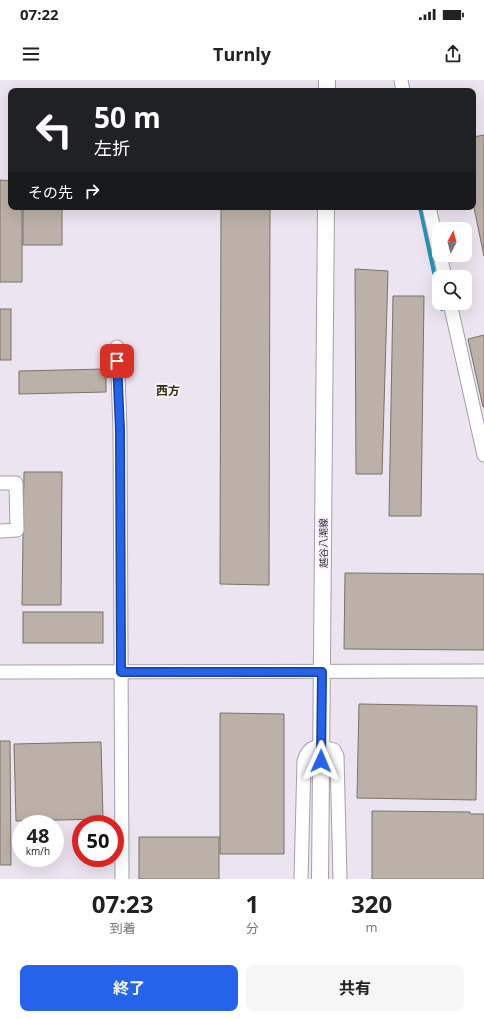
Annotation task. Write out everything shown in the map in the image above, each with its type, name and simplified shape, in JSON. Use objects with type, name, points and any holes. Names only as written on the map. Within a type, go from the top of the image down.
[{"type":"main road","name":"越谷八潮線","points":[[320,879],[326,210]]},
{"type":"street","points":[[430,210],[432,222]]},
{"type":"street","points":[[452,310],[484,455]]},
{"type":"street","points":[[117,347],[120,430],[122,879]]},
{"type":"street","points":[[0,483],[16,483],[17,515],[17,530],[0,531]]},
{"type":"street","points":[[0,672],[484,671]]},
{"type":"street","points":[[301,879],[304,761],[306,754],[311,749],[322,746],[334,750],[337,756],[340,879]]},
{"type":"building","points":[[484,135],[484,256],[474,210],[476,210],[476,136]]},
{"type":"building","points":[[0,180],[8,181],[8,210],[22,210],[22,282],[0,282]]},
{"type":"building","points":[[23,210],[62,210],[62,245],[23,245]]},
{"type":"building","points":[[221,210],[270,210],[269,585],[220,584]]},
{"type":"building","points":[[355,269],[388,271],[382,474],[356,474]]},
{"type":"building","points":[[393,296],[424,296],[421,516],[389,516]]},
{"type":"building","points":[[0,309],[11,309],[11,360],[0,360]]},
{"type":"building","points":[[484,335],[484,407],[483,407],[468,339]]},
{"type":"building","points":[[106,369],[106,392],[19,394],[19,371]]},
{"type":"building","points":[[24,472],[62,472],[61,605],[22,605]]},
{"type":"building","points":[[345,573],[484,574],[484,650],[344,649]]},
{"type":"building","points":[[23,612],[103,612],[103,643],[23,643]]},
{"type":"building","points":[[359,704],[477,706],[476,800],[357,798]]},
{"type":"building","points":[[220,713],[284,714],[284,854],[220,854]]},
{"type":"building","points":[[0,741],[10,741],[11,865],[0,865]]},
{"type":"building","points":[[101,742],[103,815],[72,815],[72,820],[64,820],[64,815],[16,815],[14,744]]},
{"type":"building","points":[[372,811],[470,812],[470,814],[484,814],[484,879],[372,879]]},
{"type":"building","points":[[139,837],[219,837],[219,879],[139,879]]},
{"type":"waterway","points":[[421,210],[433,270]]},
{"type":"district","name":"西方","points":[[168,391]]},
{"type":"route","points":[[117,361],[120,430],[121,672],[322,672],[321,761]]}]
